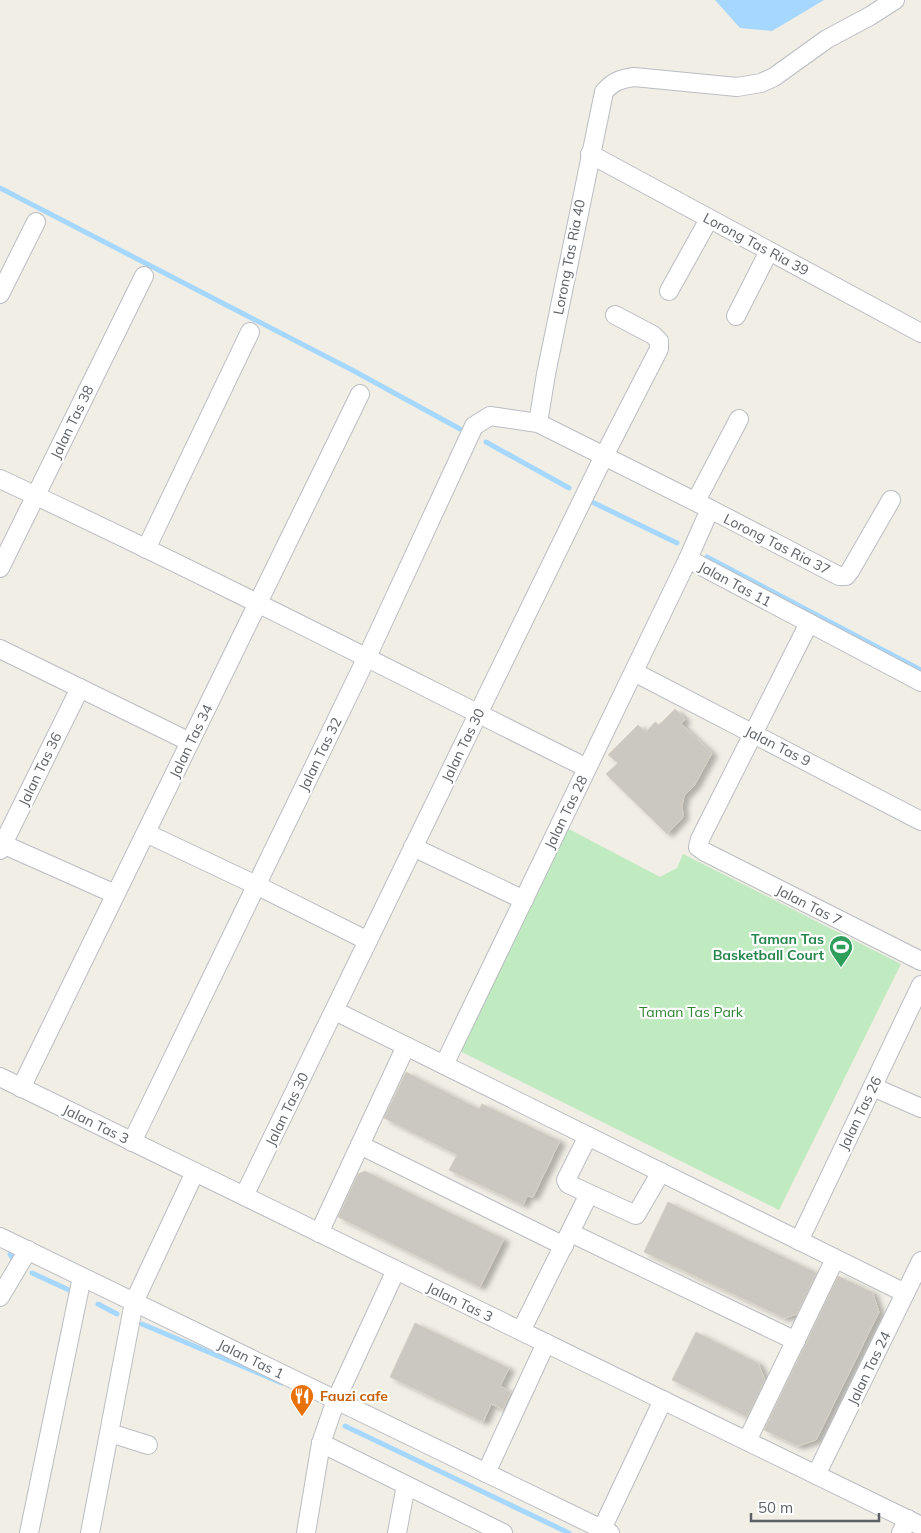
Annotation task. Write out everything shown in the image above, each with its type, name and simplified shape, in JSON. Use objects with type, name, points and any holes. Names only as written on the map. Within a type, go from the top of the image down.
[{"type":"street","name":"Lorong Tas Ria 40","points":[[538,423],[546,374],[604,92],[616,81],[634,77],[737,87],[761,82],[774,77],[827,39],[895,0]]},
{"type":"street","name":"Lorong Tas Ria 39","points":[[590,154],[921,333]]},
{"type":"street","points":[[669,291],[709,218]]},
{"type":"street","points":[[0,294],[36,222]]},
{"type":"street","points":[[736,316],[769,251]]},
{"type":"street","name":"Jalan Tas 38","points":[[0,568],[144,276]]},
{"type":"street","name":"Jalan Tas 30","points":[[244,1196],[604,456],[656,354],[659,341],[653,335],[614,314]]},
{"type":"street","points":[[146,549],[250,332]]},
{"type":"street","name":"Jalan Tas 34","points":[[22,1088],[360,394]]},
{"type":"street","name":"Jalan Tas 32","points":[[132,1142],[366,659],[474,426],[490,416],[538,423]]},
{"type":"street","name":"Jalan Tas 11","points":[[738,419],[703,505],[688,559],[921,682]]},
{"type":"street","points":[[538,423],[703,505]]},
{"type":"street","points":[[0,479],[258,603],[366,659],[587,768]]},
{"type":"street","name":"Lorong Tas Ria 37","points":[[703,505],[839,576],[846,576],[892,500]]},
{"type":"street","name":"Jalan Tas 28","points":[[444,1065],[688,559]]},
{"type":"street","points":[[754,734],[809,624]]},
{"type":"street","points":[[0,649],[190,742]]},
{"type":"street","name":"Jalan Tas 9","points":[[634,672],[921,820]]},
{"type":"street","name":"Jalan Tas 36","points":[[1,846],[80,688]]},
{"type":"street","name":"Jalan Tas 7","points":[[754,734],[700,839],[698,848],[921,961]]},
{"type":"street","points":[[146,833],[368,941]]},
{"type":"street","points":[[1,846],[115,894]]},
{"type":"street","points":[[413,847],[524,900]]},
{"type":"street","name":"Jalan Tas 26","points":[[799,1241],[921,985]]},
{"type":"street","points":[[335,1011],[905,1293]]},
{"type":"street","points":[[319,1233],[406,1046]]},
{"type":"street","name":"Jalan Tas 3","points":[[0,1077],[816,1475],[910,1526]]},
{"type":"street","points":[[873,1087],[921,1108]]},
{"type":"street","points":[[588,1136],[566,1182],[589,1194],[636,1215],[661,1172]]},
{"type":"street","points":[[360,1145],[796,1341]]},
{"type":"street","points":[[90,1533],[134,1302],[195,1172]]},
{"type":"street","points":[[520,1331],[589,1194]]},
{"type":"street","name":"Jalan Tas 1","points":[[0,1237],[606,1531]]},
{"type":"street","points":[[0,1297],[28,1250]]},
{"type":"street","points":[[747,1441],[835,1259]]},
{"type":"street","name":"Jalan Tas 24","points":[[816,1475],[921,1261]]},
{"type":"street","points":[[306,1533],[321,1443],[336,1400],[396,1270]]},
{"type":"street","points":[[29,1533],[82,1277]]},
{"type":"street","points":[[486,1473],[546,1343]]},
{"type":"street","points":[[606,1531],[663,1400]]},
{"type":"street","points":[[110,1433],[148,1445]]},
{"type":"street","points":[[321,1443],[406,1485],[475,1526],[503,1533]]},
{"type":"street","points":[[397,1533],[406,1485]]},
{"type":"green space","name":"Taman Tas Park","points":[[565,827],[660,877],[677,868],[683,854],[901,964],[779,1210],[454,1048]]},
{"type":"water","points":[[715,0],[824,0],[772,31],[740,28]]},
{"type":"building","points":[[675,709],[685,719],[681,724],[712,753],[694,786],[684,796],[682,805],[683,817],[667,834],[606,774],[618,763],[608,755],[638,725],[646,732],[655,722],[659,725]]},
{"type":"building","points":[[406,1072],[479,1109],[482,1104],[560,1141],[533,1197],[527,1196],[523,1205],[449,1170],[457,1155],[384,1118]]},
{"type":"building","points":[[365,1171],[504,1239],[480,1287],[338,1217],[358,1174]]},
{"type":"building","points":[[668,1202],[817,1273],[797,1314],[784,1318],[644,1252]]},
{"type":"building","points":[[838,1276],[872,1292],[879,1312],[816,1440],[798,1446],[764,1430]]},
{"type":"building","points":[[415,1323],[509,1368],[500,1386],[511,1392],[503,1409],[491,1404],[483,1422],[390,1377]]},
{"type":"building","points":[[696,1332],[758,1363],[765,1380],[747,1417],[672,1380]]},
{"type":"waterway","points":[[0,188],[354,371],[460,429]]},
{"type":"waterway","points":[[486,442],[569,488]]},
{"type":"waterway","points":[[590,501],[677,543]]},
{"type":"waterway","points":[[707,557],[921,670]]},
{"type":"waterway","points":[[10,1254],[16,1263]]},
{"type":"waterway","points":[[32,1273],[69,1290]]},
{"type":"waterway","points":[[98,1304],[117,1314]]},
{"type":"waterway","points":[[142,1324],[282,1383]]},
{"type":"waterway","points":[[345,1426],[569,1533]]},
{"type":"place","name":"Taman Tas Basketball Court","points":[[841,968]]},
{"type":"place","name":"Fauzi cafe","points":[[302,1417]]}]
